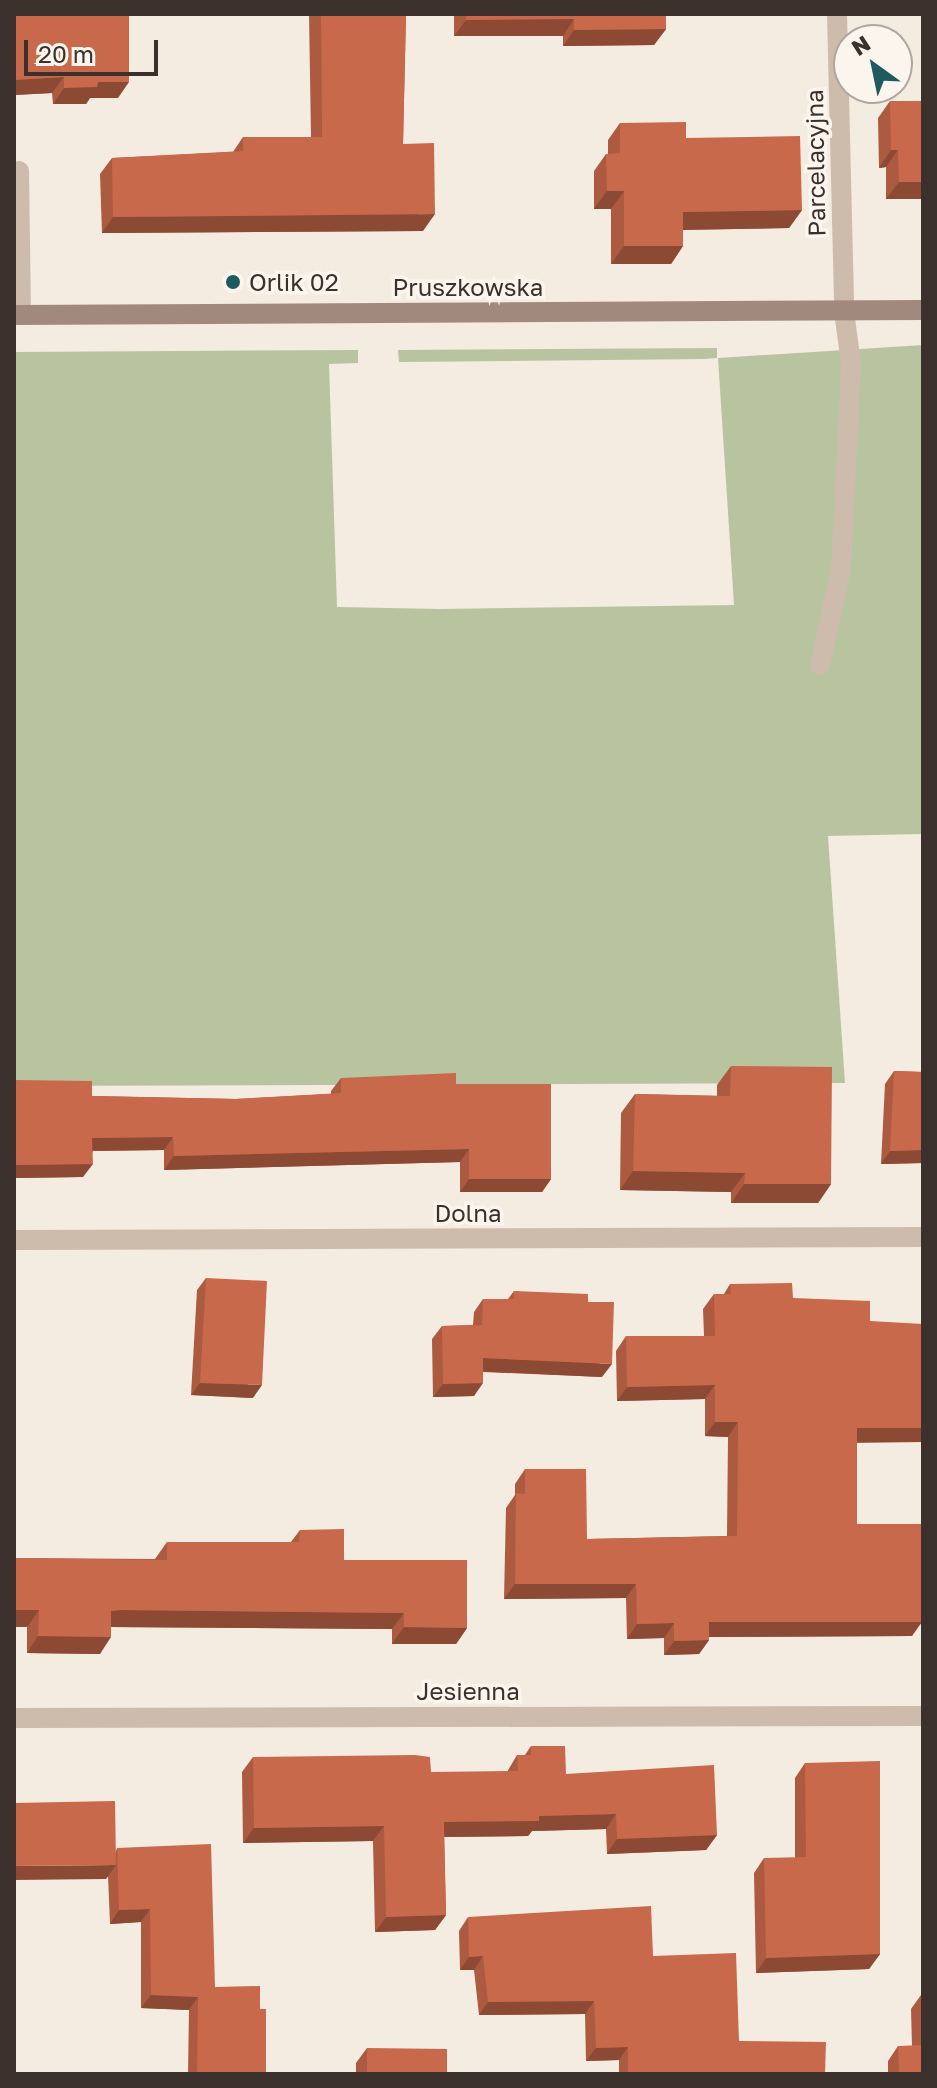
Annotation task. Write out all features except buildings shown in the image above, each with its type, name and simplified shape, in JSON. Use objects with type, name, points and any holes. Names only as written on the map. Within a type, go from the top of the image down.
[{"type":"street","name":"Parcelacyjna","points":[[820,665],[841,569],[851,363],[844,311],[837,14]]},
{"type":"street","points":[[17,315],[19,171]]},
{"type":"street","name":"Pruszkowska","points":[[17,315],[923,310]]},
{"type":"street","name":"Dolna","points":[[14,1240],[923,1237]]},
{"type":"street","name":"Jesienna","points":[[14,1718],[923,1716]]},
{"type":"green space","points":[[923,345],[923,834],[828,836],[845,1083],[14,1086],[14,352],[358,350],[358,363],[329,364],[337,607],[440,609],[734,605],[718,358]]},
{"type":"green space","points":[[717,348],[717,358],[704,359],[399,362],[398,350]]},
{"type":"place","name":"Orlik 02","points":[[233,282]]}]
